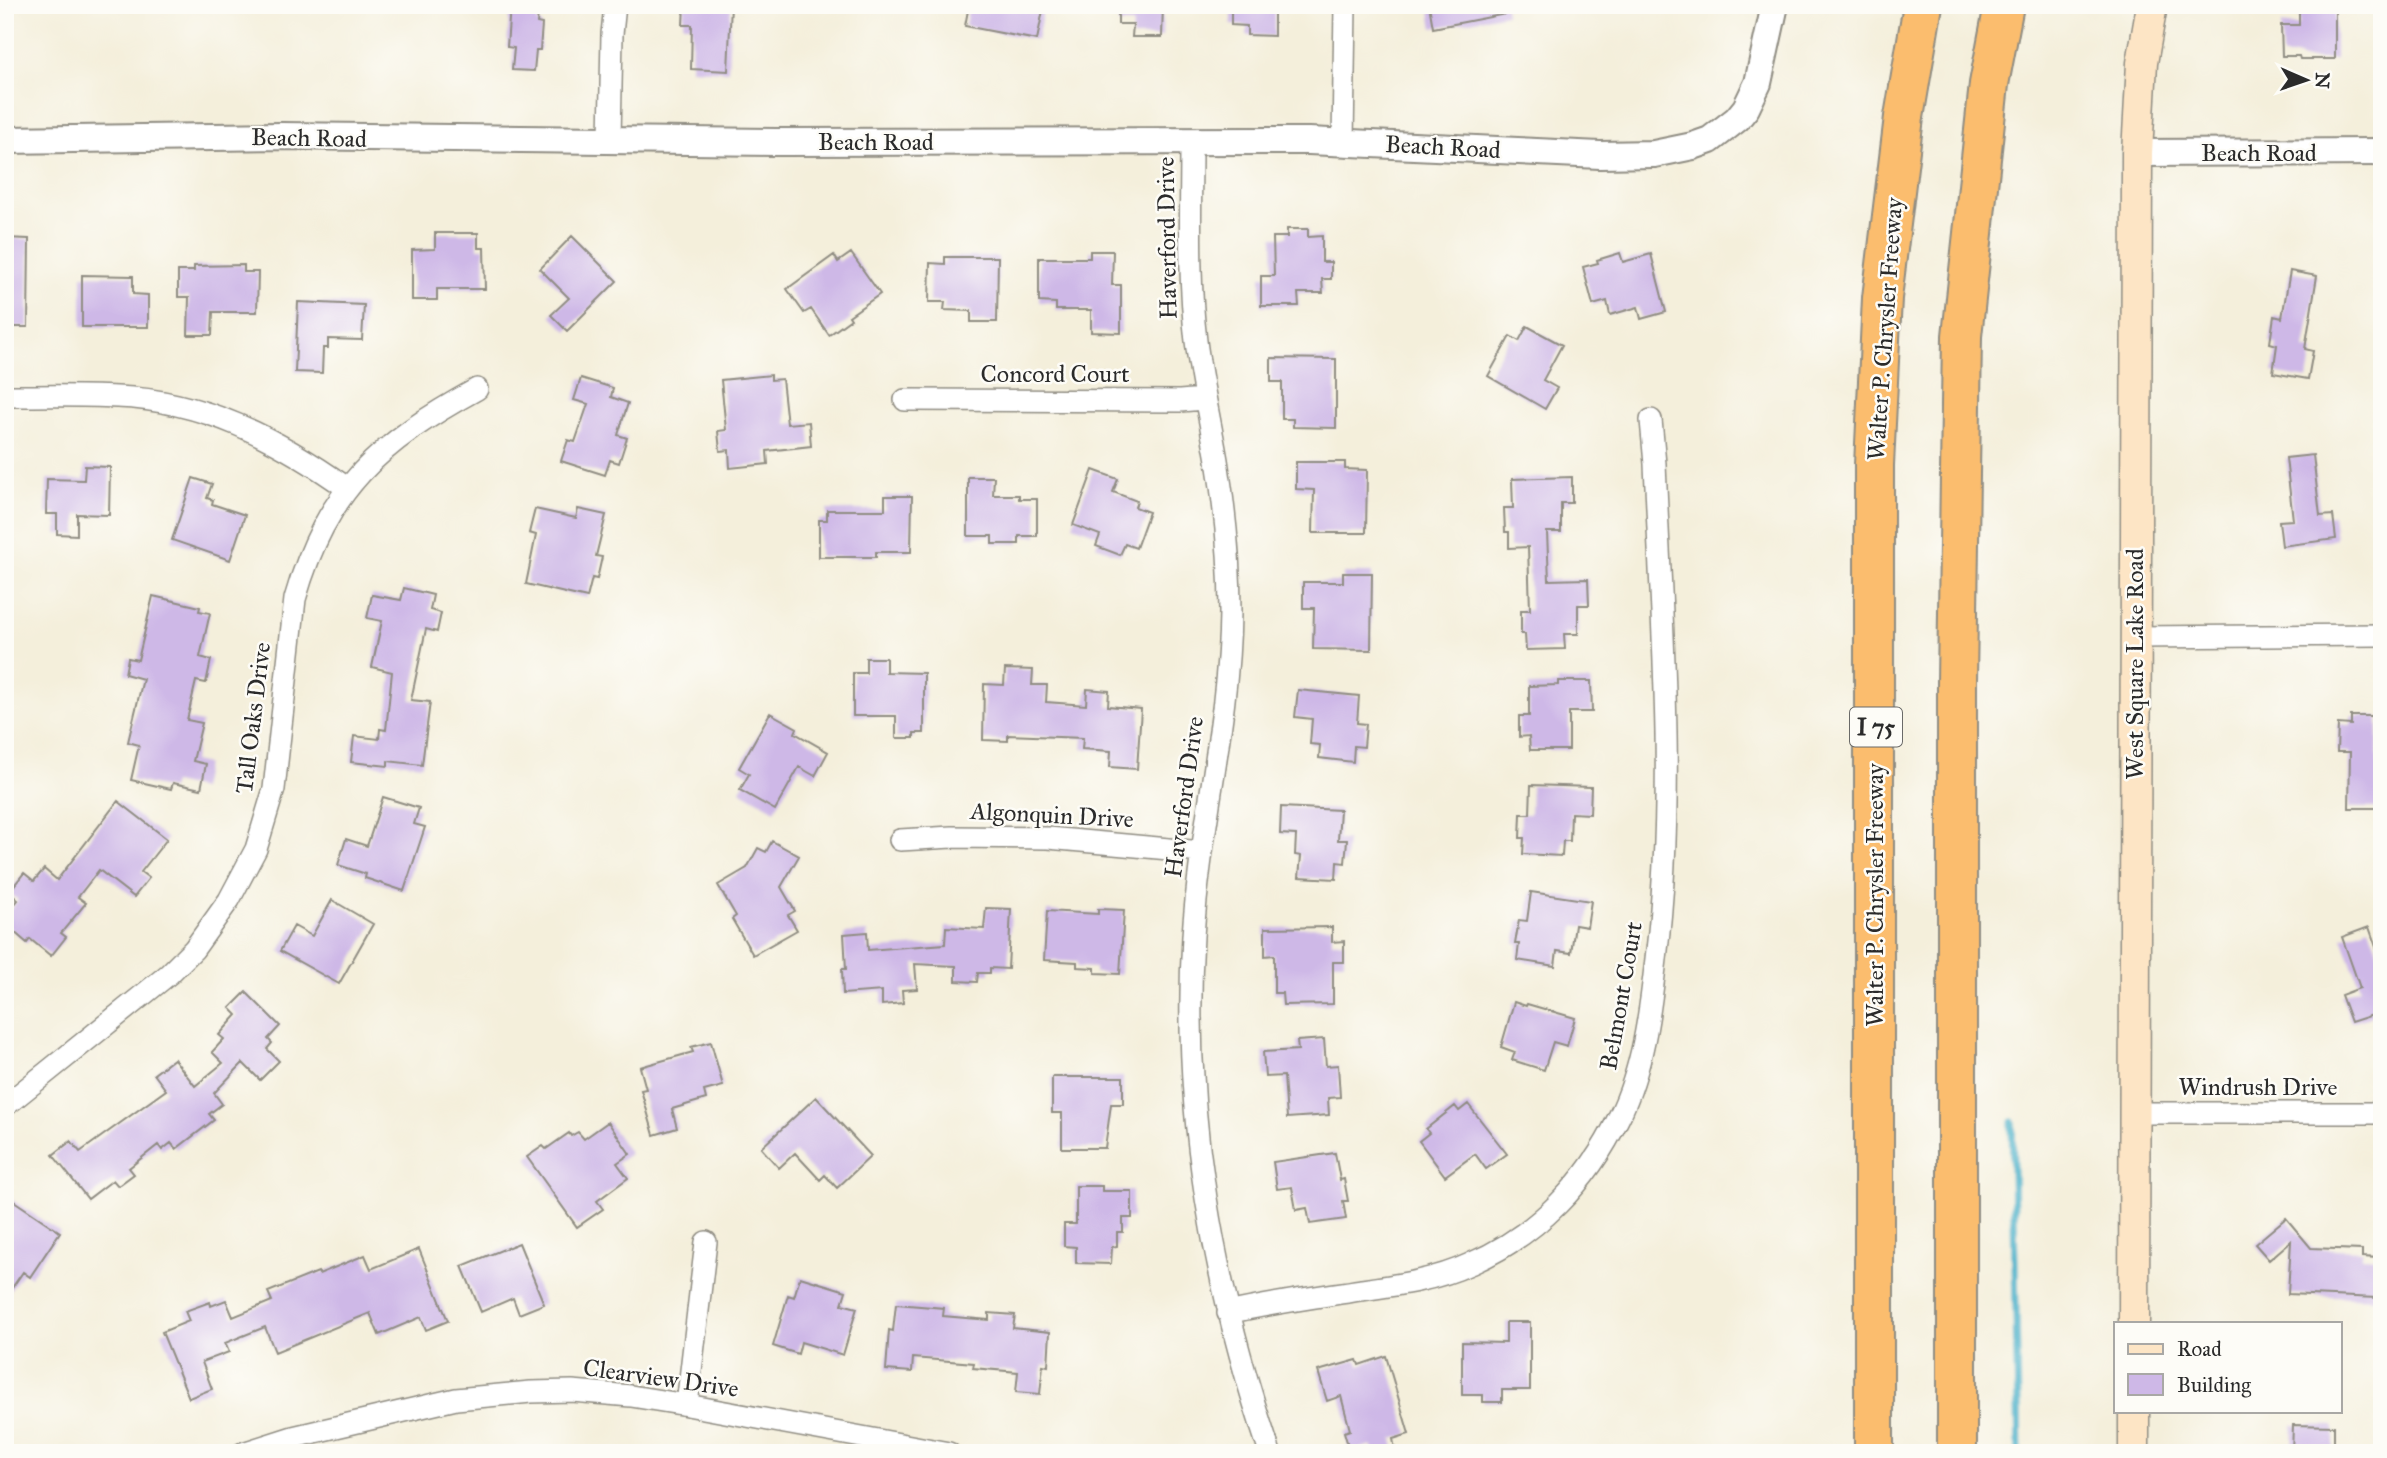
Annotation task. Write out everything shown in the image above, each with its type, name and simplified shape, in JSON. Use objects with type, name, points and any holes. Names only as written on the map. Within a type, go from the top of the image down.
[{"type":"highway","name":"Walter P. Chrysler Freeway","points":[[1874,1453],[1874,465],[1882,298],[1904,117],[1923,5]]},
{"type":"highway","points":[[1957,1453],[1957,682],[1962,336],[1989,84],[2004,5]]},
{"type":"main road","name":"West Square Lake Road","points":[[2134,1322],[2137,153],[2142,63],[2152,5]]},
{"type":"main road","points":[[2134,1412],[2134,1453]]},
{"type":"street","points":[[610,139],[615,5]]},
{"type":"street","points":[[1343,142],[1345,5]]},
{"type":"street","name":"Beach Road","points":[[5,140],[281,136],[776,142],[1343,142],[1600,155],[1654,154],[1710,140],[1737,119],[1746,108],[1758,83],[1775,5]]},
{"type":"street","name":"Haverford Drive","points":[[1191,142],[1191,276],[1196,344],[1222,496],[1230,614],[1225,692],[1202,852],[1192,959],[1194,1103],[1202,1179],[1228,1313],[1270,1453]]},
{"type":"street","name":"Beach Road","points":[[2137,153],[2382,152]]},
{"type":"street","name":"Tall Oaks Drive","points":[[5,1106],[169,974],[211,927],[256,849],[274,789],[295,599],[317,538],[347,488],[366,466],[412,427],[477,389]]},
{"type":"street","points":[[5,396],[118,397],[173,404],[200,411],[266,436],[347,488]]},
{"type":"street","name":"Concord Court","points":[[905,400],[1205,399]]},
{"type":"street","name":"Belmont Court","points":[[1228,1313],[1410,1283],[1445,1274],[1480,1260],[1523,1236],[1563,1200],[1601,1151],[1620,1116],[1631,1090],[1648,1022],[1666,864],[1666,748],[1656,478],[1651,420]]},
{"type":"street","points":[[2134,637],[2382,635]]},
{"type":"street","name":"Algonquin Drive","points":[[900,840],[1048,838],[1202,852]]},
{"type":"street","name":"Windrush Drive","points":[[2135,1113],[2382,1113]]},
{"type":"street","points":[[687,1405],[706,1242]]},
{"type":"street","name":"Clearview Drive","points":[[243,1453],[293,1437],[427,1405],[488,1395],[572,1391],[631,1396],[687,1405],[940,1452]]},
{"type":"building","points":[[510,5],[533,5],[532,13],[538,13],[537,23],[542,24],[540,50],[536,50],[534,71],[512,70],[514,48],[507,47]]},
{"type":"building","points":[[684,5],[731,5],[728,71],[691,69],[692,25],[683,25]]},
{"type":"building","points":[[969,5],[1044,5],[1037,40],[965,26]]},
{"type":"building","points":[[1118,5],[1163,5],[1162,37],[1132,37],[1133,24],[1118,24]]},
{"type":"building","points":[[1231,5],[1274,5],[1274,36],[1247,35],[1247,26],[1231,25]]},
{"type":"building","points":[[1429,5],[1505,5],[1506,14],[1433,28]]},
{"type":"building","points":[[2299,5],[2335,5],[2335,59],[2282,56],[2281,25],[2299,25]]},
{"type":"building","points":[[1287,229],[1308,229],[1308,237],[1322,236],[1322,262],[1331,262],[1331,279],[1322,279],[1323,293],[1298,293],[1299,306],[1261,306],[1261,276],[1274,276],[1273,237],[1287,237]]},
{"type":"building","points":[[435,233],[478,233],[478,248],[484,248],[485,289],[437,289],[437,300],[412,300],[412,250],[435,249]]},
{"type":"building","points":[[572,236],[617,281],[567,331],[551,315],[569,298],[540,269]]},
{"type":"building","points":[[5,238],[29,239],[28,327],[5,327]]},
{"type":"building","points":[[1090,251],[1113,251],[1112,285],[1121,285],[1121,333],[1091,332],[1091,310],[1056,310],[1056,303],[1039,302],[1039,258],[1090,258]]},
{"type":"building","points":[[851,253],[880,294],[849,316],[851,319],[829,335],[811,309],[804,313],[787,289],[834,255],[838,262]]},
{"type":"building","points":[[1620,253],[1623,262],[1651,254],[1666,312],[1641,319],[1638,307],[1610,315],[1607,301],[1593,305],[1583,267]]},
{"type":"building","points":[[945,257],[998,257],[997,322],[971,322],[971,311],[944,310],[945,302],[929,302],[930,263],[945,264]]},
{"type":"building","points":[[244,265],[244,272],[258,272],[257,312],[213,312],[212,335],[188,335],[189,297],[178,297],[178,271],[194,271],[194,266]]},
{"type":"building","points":[[2290,271],[2317,276],[2305,349],[2313,351],[2308,379],[2273,373],[2277,345],[2270,343],[2274,316],[2282,318]]},
{"type":"building","points":[[82,275],[133,276],[133,294],[148,295],[148,327],[82,327]]},
{"type":"building","points":[[298,302],[364,305],[362,340],[328,339],[328,348],[323,348],[322,373],[295,372]]},
{"type":"building","points":[[1527,326],[1562,345],[1543,380],[1557,388],[1545,409],[1488,376],[1510,336],[1519,341]]},
{"type":"building","points":[[1271,358],[1336,359],[1336,428],[1293,427],[1293,419],[1282,419],[1282,382],[1271,382]]},
{"type":"building","points":[[771,375],[771,380],[782,379],[787,424],[809,422],[811,446],[767,451],[768,464],[730,468],[729,450],[720,451],[718,431],[726,430],[721,380]]},
{"type":"building","points":[[581,378],[613,388],[611,397],[628,403],[618,435],[627,438],[619,463],[610,460],[605,475],[561,461],[568,440],[575,442],[588,404],[574,400]]},
{"type":"building","points":[[2313,455],[2320,516],[2333,515],[2336,539],[2282,546],[2279,521],[2293,520],[2286,458]]},
{"type":"building","points":[[1296,462],[1345,462],[1345,469],[1367,470],[1366,533],[1313,533],[1314,490],[1296,489]]},
{"type":"building","points":[[85,466],[110,467],[109,515],[77,514],[77,535],[57,534],[57,514],[46,514],[47,479],[84,480]]},
{"type":"building","points":[[1093,470],[1118,479],[1113,492],[1137,501],[1135,507],[1149,512],[1136,548],[1125,544],[1120,555],[1096,546],[1100,535],[1073,525]]},
{"type":"building","points":[[968,477],[994,477],[993,495],[1019,495],[1019,499],[1037,499],[1037,536],[1019,536],[1019,544],[992,544],[992,536],[968,536]]},
{"type":"building","points":[[1572,477],[1572,503],[1561,503],[1561,532],[1547,532],[1549,580],[1588,579],[1589,605],[1578,605],[1578,634],[1564,634],[1565,649],[1526,650],[1525,634],[1521,634],[1521,610],[1530,610],[1528,547],[1509,548],[1504,508],[1513,508],[1512,479]]},
{"type":"building","points":[[193,478],[212,484],[207,498],[213,500],[212,504],[245,515],[230,560],[172,540]]},
{"type":"building","points":[[885,496],[912,496],[911,552],[876,552],[876,557],[819,557],[819,520],[827,520],[827,510],[885,510]]},
{"type":"building","points":[[535,509],[576,518],[578,509],[606,515],[596,556],[602,557],[597,579],[592,578],[587,598],[526,584],[536,535],[529,533]]},
{"type":"building","points":[[1343,573],[1372,573],[1371,650],[1313,649],[1314,608],[1303,608],[1303,582],[1343,582]]},
{"type":"building","points":[[404,588],[433,595],[430,610],[441,613],[437,632],[426,629],[411,700],[430,702],[422,765],[388,761],[388,766],[351,762],[354,736],[379,739],[380,729],[386,730],[392,672],[372,667],[382,621],[367,618],[372,595],[401,600]]},
{"type":"building","points":[[153,596],[200,607],[199,611],[210,613],[200,657],[211,660],[206,683],[196,681],[187,720],[202,723],[193,761],[206,764],[201,789],[173,783],[171,789],[131,780],[139,745],[128,742],[143,679],[125,674],[128,658],[138,660]]},
{"type":"building","points":[[866,658],[886,658],[886,672],[924,673],[924,733],[914,733],[914,738],[896,738],[896,716],[853,716],[853,673],[866,673]]},
{"type":"building","points":[[1005,669],[1033,670],[1032,685],[1047,685],[1046,702],[1086,705],[1087,689],[1109,691],[1108,706],[1141,709],[1137,769],[1110,767],[1111,751],[1082,749],[1083,738],[1008,735],[1008,741],[983,740],[984,684],[1004,685]]},
{"type":"building","points":[[1558,681],[1591,681],[1592,712],[1569,712],[1569,750],[1530,750],[1529,736],[1519,737],[1519,716],[1529,716],[1529,686],[1558,685]]},
{"type":"building","points":[[1298,690],[1359,696],[1357,723],[1366,724],[1364,747],[1354,746],[1353,762],[1319,758],[1320,745],[1310,744],[1312,719],[1295,717]]},
{"type":"building","points":[[770,713],[797,728],[795,733],[828,752],[815,776],[799,767],[775,810],[740,790],[749,774],[739,768]]},
{"type":"building","points":[[2351,716],[2378,716],[2377,808],[2349,808],[2350,752],[2337,752],[2338,724],[2351,725]]},
{"type":"building","points":[[1531,785],[1591,787],[1590,814],[1571,813],[1570,841],[1563,841],[1562,856],[1523,854],[1524,838],[1520,838],[1521,814],[1530,814]]},
{"type":"building","points":[[383,797],[419,808],[414,824],[425,827],[404,891],[365,878],[366,874],[338,865],[346,839],[367,846]]},
{"type":"building","points":[[118,801],[167,839],[141,872],[149,878],[134,897],[99,870],[78,897],[86,903],[61,933],[66,937],[51,956],[30,939],[27,943],[5,924],[5,916],[18,900],[9,892],[24,873],[34,881],[44,869],[57,880]]},
{"type":"building","points":[[1281,807],[1340,810],[1338,840],[1347,840],[1345,863],[1337,862],[1336,879],[1299,877],[1301,856],[1295,855],[1296,835],[1280,834]]},
{"type":"building","points":[[772,841],[799,856],[781,887],[795,911],[788,915],[797,930],[753,955],[732,919],[736,916],[718,885],[747,868],[758,848],[766,852]]},
{"type":"building","points":[[1531,892],[1591,901],[1587,927],[1575,925],[1571,953],[1557,951],[1555,966],[1517,960],[1519,944],[1515,944],[1519,920],[1527,921]]},
{"type":"building","points":[[332,900],[373,924],[339,984],[280,951],[294,926],[312,936]]},
{"type":"building","points":[[986,908],[1011,909],[1008,969],[990,968],[990,973],[978,973],[977,982],[956,981],[956,966],[915,964],[917,989],[902,990],[903,1003],[882,1005],[882,991],[843,994],[842,969],[846,969],[844,934],[867,932],[868,950],[945,944],[946,927],[984,929]]},
{"type":"building","points":[[1098,909],[1124,910],[1120,974],[1095,973],[1095,968],[1077,967],[1077,962],[1044,960],[1047,911],[1098,914]]},
{"type":"building","points":[[1332,927],[1332,942],[1344,941],[1344,962],[1333,962],[1333,1004],[1283,1005],[1282,993],[1274,993],[1274,955],[1265,956],[1265,928]]},
{"type":"building","points":[[2369,927],[2382,964],[2382,1012],[2351,1022],[2341,995],[2360,988],[2342,937]]},
{"type":"building","points":[[246,992],[280,1026],[268,1039],[272,1043],[267,1049],[279,1061],[260,1080],[243,1063],[214,1093],[222,1104],[209,1114],[214,1120],[176,1149],[171,1143],[162,1150],[158,1145],[129,1168],[134,1174],[118,1186],[113,1180],[88,1199],[53,1155],[71,1141],[80,1152],[166,1090],[154,1074],[174,1059],[195,1086],[223,1063],[212,1052],[224,1039],[219,1035],[237,1015],[230,1008]]},
{"type":"building","points":[[1514,1002],[1575,1018],[1567,1046],[1553,1042],[1544,1070],[1512,1060],[1515,1052],[1501,1047]]},
{"type":"building","points":[[1324,1039],[1326,1066],[1338,1065],[1340,1097],[1328,1098],[1329,1115],[1287,1118],[1284,1076],[1265,1077],[1263,1052],[1298,1050],[1297,1041]]},
{"type":"building","points":[[711,1042],[723,1086],[704,1091],[706,1099],[672,1109],[677,1128],[654,1135],[641,1090],[646,1089],[640,1067],[693,1052],[691,1047]]},
{"type":"building","points":[[1052,1077],[1123,1077],[1123,1104],[1111,1104],[1105,1148],[1062,1148],[1062,1113],[1052,1113]]},
{"type":"building","points":[[816,1097],[871,1156],[837,1188],[825,1175],[820,1180],[795,1153],[779,1168],[761,1148]]},
{"type":"building","points":[[1468,1104],[1507,1154],[1486,1169],[1475,1154],[1445,1176],[1419,1141],[1429,1133],[1426,1129],[1455,1106],[1459,1111]]},
{"type":"building","points":[[608,1122],[630,1154],[617,1163],[628,1178],[597,1201],[603,1209],[577,1227],[527,1157],[543,1146],[546,1149],[569,1133],[571,1136],[578,1132],[584,1139]]},
{"type":"building","points":[[1335,1153],[1340,1180],[1344,1179],[1348,1201],[1343,1201],[1346,1219],[1310,1224],[1307,1208],[1296,1210],[1292,1187],[1277,1189],[1273,1162]]},
{"type":"building","points":[[1076,1186],[1102,1186],[1102,1191],[1132,1191],[1132,1218],[1123,1218],[1123,1232],[1117,1232],[1117,1246],[1112,1247],[1111,1264],[1076,1263],[1076,1247],[1064,1246],[1064,1224],[1076,1224]]},
{"type":"building","points":[[5,1195],[60,1232],[30,1277],[23,1272],[5,1298]]},
{"type":"building","points":[[2286,1218],[2311,1248],[2362,1250],[2362,1257],[2379,1258],[2377,1298],[2288,1294],[2291,1241],[2269,1260],[2255,1244]]},
{"type":"building","points":[[519,1243],[544,1304],[519,1314],[513,1298],[481,1312],[462,1266]]},
{"type":"building","points":[[419,1249],[448,1321],[426,1330],[421,1317],[379,1335],[370,1313],[275,1352],[265,1327],[225,1343],[229,1352],[202,1362],[212,1389],[189,1398],[162,1332],[189,1321],[185,1311],[210,1302],[211,1306],[226,1300],[233,1317],[272,1301],[268,1292],[318,1272],[319,1274],[365,1255],[371,1269]]},
{"type":"building","points":[[800,1277],[846,1291],[842,1304],[857,1308],[843,1355],[801,1342],[798,1354],[773,1346],[788,1295],[794,1297]]},
{"type":"building","points":[[896,1304],[944,1308],[943,1316],[989,1320],[989,1313],[1015,1315],[1013,1328],[1050,1332],[1048,1366],[1043,1365],[1040,1394],[1016,1392],[1018,1372],[973,1368],[974,1363],[913,1358],[912,1372],[886,1370],[889,1330],[893,1331]]},
{"type":"building","points":[[1506,1322],[1530,1322],[1530,1390],[1502,1390],[1502,1402],[1483,1402],[1483,1395],[1462,1395],[1462,1342],[1506,1343]]},
{"type":"building","points":[[1386,1356],[1409,1434],[1393,1439],[1395,1449],[1375,1453],[1372,1445],[1350,1452],[1344,1432],[1350,1430],[1341,1396],[1327,1401],[1318,1371],[1357,1360],[1359,1365]]},
{"type":"building","points":[[2293,1425],[2334,1426],[2334,1452],[2292,1453]]},
{"type":"waterway","points":[[2012,1122],[2019,1453]]}]
